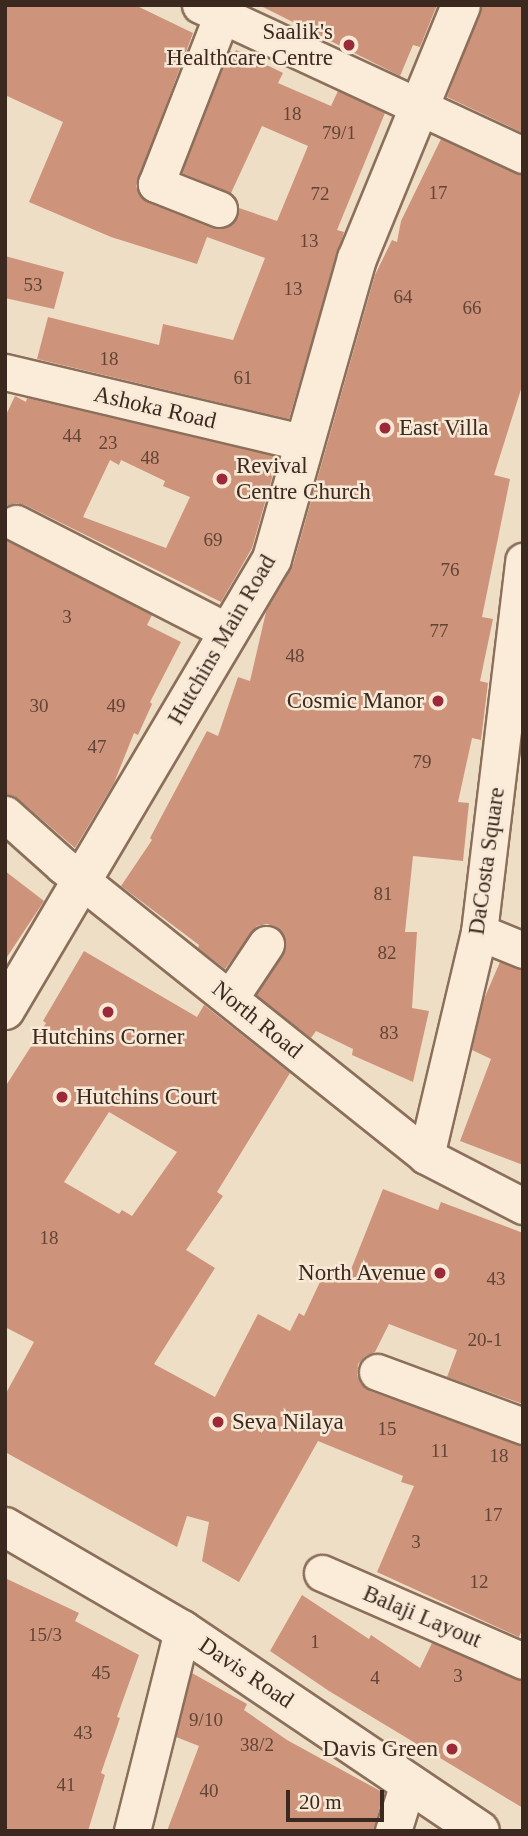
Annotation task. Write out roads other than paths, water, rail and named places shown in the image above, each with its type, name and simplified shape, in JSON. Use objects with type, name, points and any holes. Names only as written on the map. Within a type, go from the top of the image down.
[{"type":"street","name":"Hutchins Main Road","points":[[5,1010],[272,559],[357,259],[461,5]]},
{"type":"street","points":[[219,209],[156,184],[211,10],[523,155]]},
{"type":"street","name":"Ashoka Road","points":[[5,372],[304,443]]},
{"type":"street","points":[[16,523],[229,632]]},
{"type":"street","name":"DaCosta Square","points":[[426,1156],[479,932],[516,694],[523,561]]},
{"type":"street","name":"North Road","points":[[5,814],[426,1156],[523,1206]]},
{"type":"street","points":[[479,932],[523,950]]},
{"type":"street","points":[[230,998],[266,944]]},
{"type":"street","points":[[377,1372],[523,1426]]},
{"type":"street","name":"Davis Road","points":[[5,1527],[181,1630],[480,1831]]},
{"type":"street","name":"Balaji Layout","points":[[322,1573],[523,1661]]},
{"type":"street","points":[[132,1831],[181,1630]]},
{"type":"street","points":[[393,1831],[408,1783]]},
{"type":"place","name":"Saalik's Healthcare Centre","points":[[349,45]]},
{"type":"place","name":"East Villa","points":[[385,428]]},
{"type":"place","name":"Revival Centre Church","points":[[222,479]]},
{"type":"place","name":"Cosmic Manor","points":[[438,701]]},
{"type":"place","name":"Hutchins Corner","points":[[108,1012]]},
{"type":"place","name":"Hutchins Court","points":[[62,1097]]},
{"type":"place","name":"North Avenue","points":[[440,1273]]},
{"type":"place","name":"Seva Nilaya","points":[[218,1422]]},
{"type":"place","name":"Davis Green","points":[[452,1749]]}]
